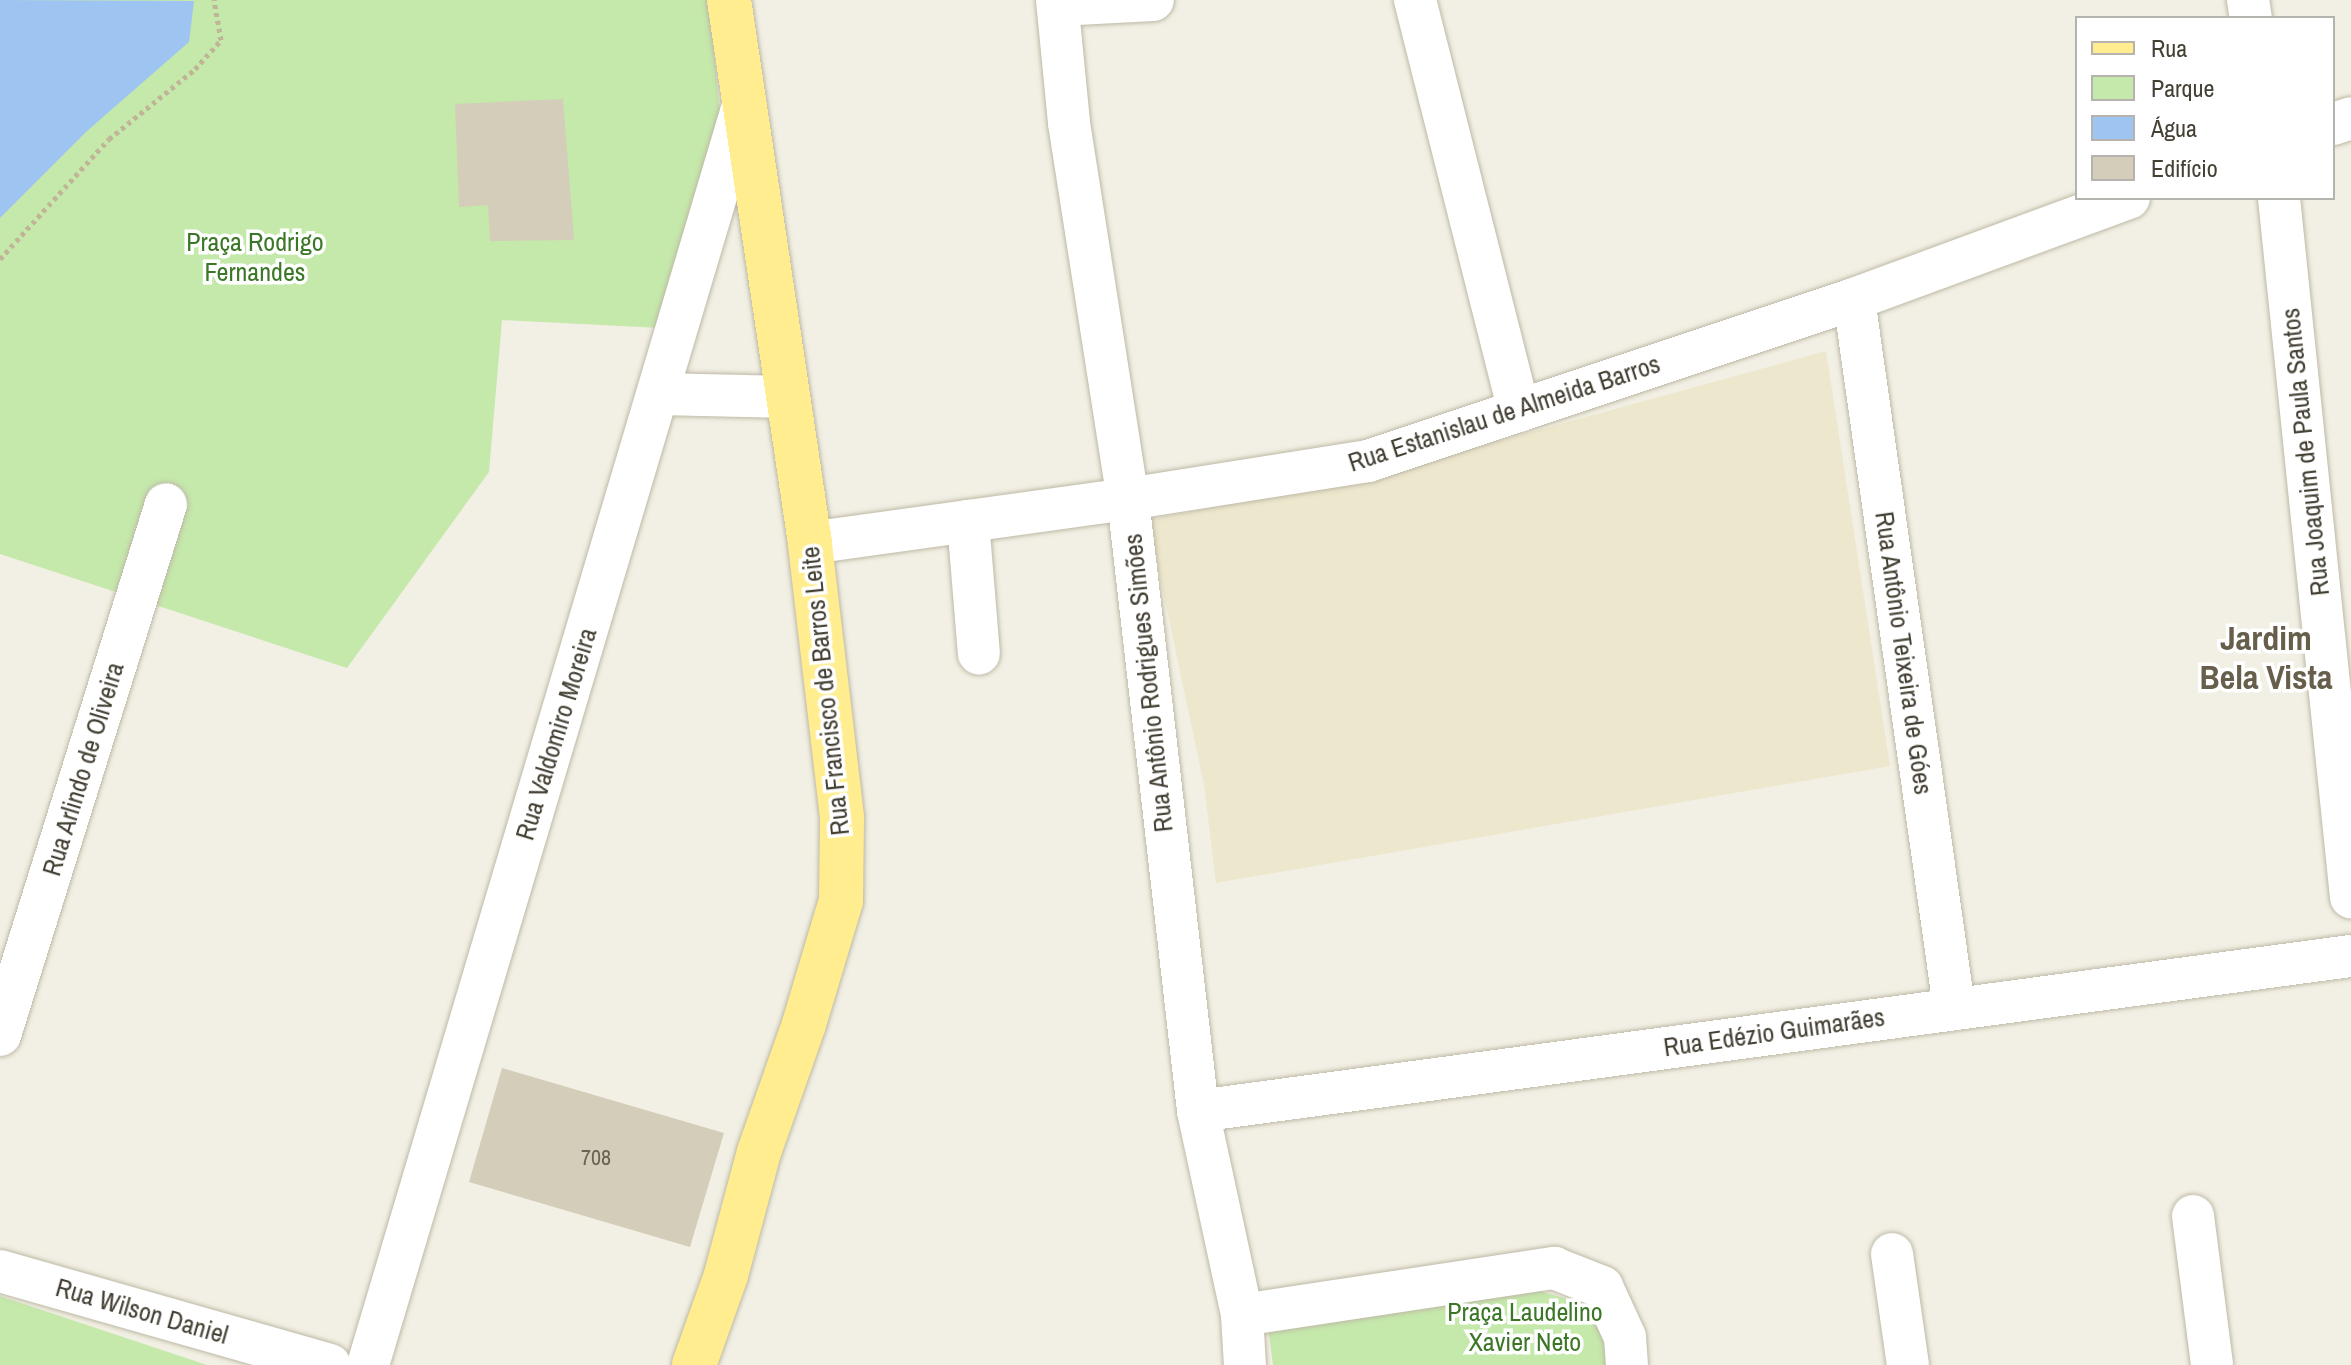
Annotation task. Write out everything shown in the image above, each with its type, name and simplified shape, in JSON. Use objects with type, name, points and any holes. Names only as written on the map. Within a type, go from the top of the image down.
[{"type":"main road","name":"Rua Francisco de Barros Leite","points":[[694,1365],[726,1275],[759,1152],[804,1024],[841,901],[842,817],[810,543],[729,0]]},
{"type":"street","points":[[1057,3],[1153,0]]},
{"type":"street","points":[[1415,0],[1519,411]]},
{"type":"street","name":"Rua Antônio Rodrigues Simões","points":[[1057,3],[1069,123],[1128,499],[1198,1111],[1242,1315],[1245,1365]]},
{"type":"street","name":"Rua Valdomiro Moreira","points":[[368,1365],[744,102]]},
{"type":"street","name":"Rua Estanislau de Almeida Barros","points":[[810,543],[1128,499],[1368,461],[1854,299],[2124,200]]},
{"type":"street","name":"Rua Joaquim de Paula Santos","points":[[2279,200],[2351,897]]},
{"type":"street","name":"Rua Antônio Teixeira de Góes","points":[[1854,299],[1954,1007]]},
{"type":"street","points":[[658,394],[789,397]]},
{"type":"street","name":"Rua Arlindo de Oliveira","points":[[0,1035],[166,504]]},
{"type":"street","points":[[968,521],[979,654]]},
{"type":"street","name":"Rua Edézio Guimarães","points":[[1198,1111],[2351,956]]},
{"type":"street","points":[[2193,1216],[2212,1365]]},
{"type":"street","points":[[1892,1254],[1908,1365]]},
{"type":"street","points":[[1242,1315],[1554,1268],[1602,1287],[1625,1337],[1627,1365]]},
{"type":"street","name":"Rua Wilson Daniel","points":[[0,1271],[330,1365]]},
{"type":"path","points":[[0,259],[109,139],[195,69],[221,40],[214,0]]},
{"type":"shaded area","points":[[1826,351],[1890,766],[1216,883],[1204,785],[1148,520],[1367,477]]},
{"type":"green space","name":"Praça Rodrigo Fernandes","points":[[0,0],[709,0],[720,112],[660,328],[502,320],[489,472],[347,668],[0,554]]},
{"type":"green space","name":"Praça Laudelino Xavier Neto","points":[[1522,1286],[1599,1308],[1609,1365],[1273,1365],[1268,1327]]},
{"type":"green space","points":[[0,1296],[207,1365],[0,1365]]},
{"type":"water","points":[[0,0],[194,1],[189,42],[87,131],[0,218]]},
{"type":"building","points":[[563,99],[574,240],[490,241],[488,205],[459,207],[455,104]]},
{"type":"building","points":[[502,1068],[724,1133],[690,1247],[469,1182]]},
{"type":"district","name":"Jardim Bela Vista","points":[[2266,658]]}]
